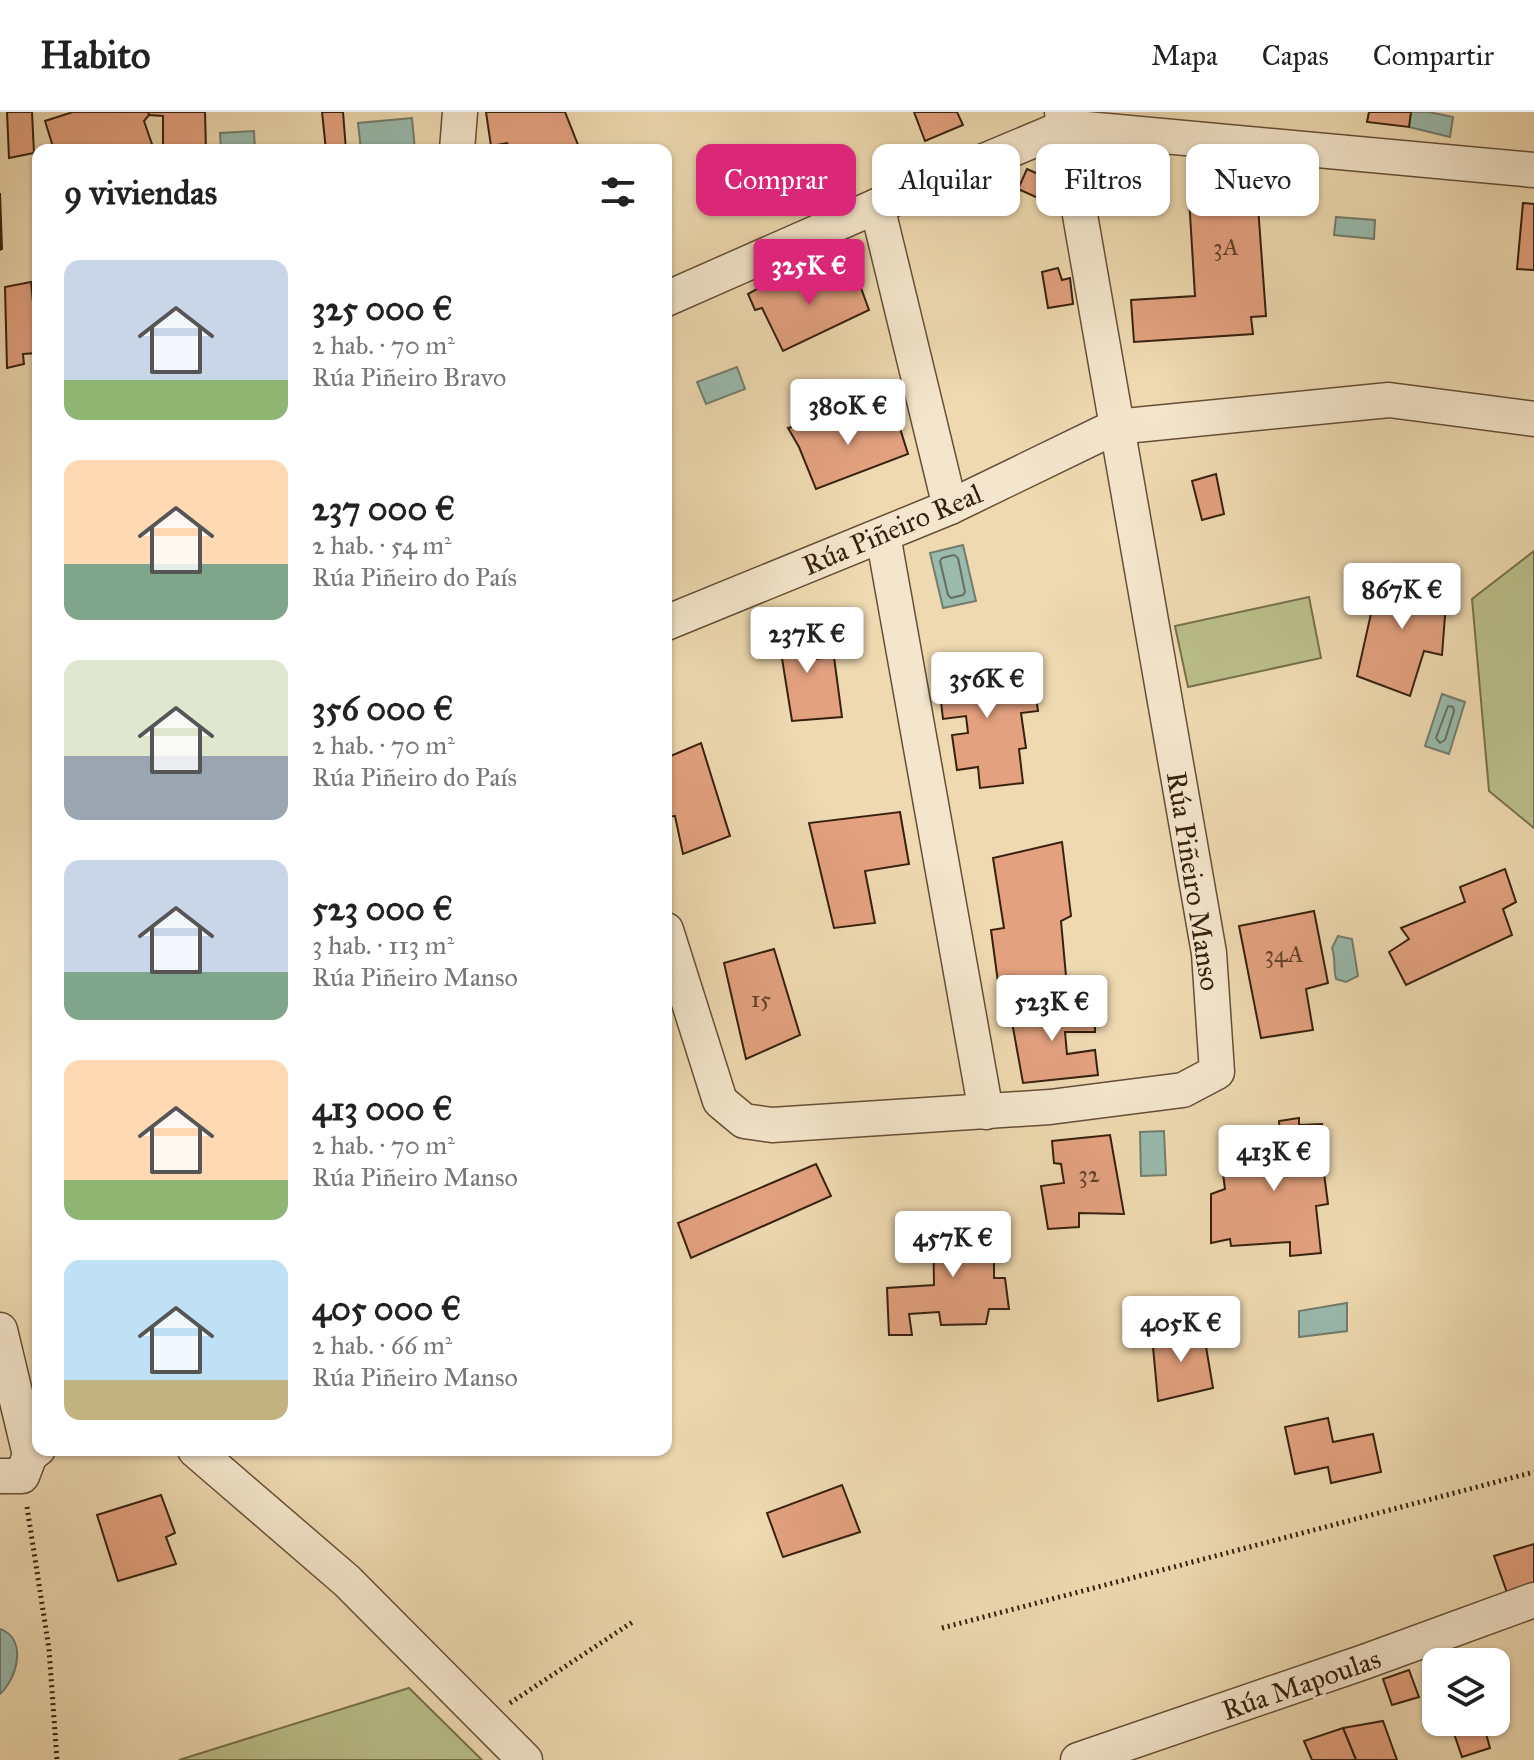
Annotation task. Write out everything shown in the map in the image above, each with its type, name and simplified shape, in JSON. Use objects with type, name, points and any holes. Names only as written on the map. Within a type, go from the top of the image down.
[{"type":"street","points":[[457,144],[460,112]]},
{"type":"street","points":[[1064,119],[1115,427],[1389,400],[1534,419]]},
{"type":"street","points":[[1010,144],[1064,119],[1534,170]]},
{"type":"street","points":[[672,296],[872,208]]},
{"type":"street","points":[[879,216],[950,507]]},
{"type":"street","name":"Rúa Piñeiro Real","points":[[672,621],[950,507],[1115,427]]},
{"type":"street","name":"Rúa Piñeiro Manso","points":[[672,949],[720,1101],[744,1121],[772,1125],[1050,1107],[1183,1090],[1217,1072],[1209,953],[1115,427]]},
{"type":"street","points":[[883,535],[986,1112]]},
{"type":"street","points":[[0,1330],[22,1464]]},
{"type":"street","points":[[202,1456],[347,1581],[525,1760]]},
{"type":"street","name":"Rúa Mapoulas","points":[[1078,1760],[1534,1600]]},
{"type":"path","points":[[22,1464],[49,1649],[57,1760]]},
{"type":"path","points":[[942,1628],[1534,1472]]},
{"type":"path","points":[[486,1719],[634,1621]]},
{"type":"green space","points":[[1534,551],[1534,828],[1489,791],[1472,599]]},
{"type":"green space","points":[[1309,597],[1321,658],[1188,687],[1175,626]]},
{"type":"green space","points":[[409,1688],[482,1760],[179,1760]]},
{"type":"water","points":[[1411,112],[1453,117],[1450,137],[1409,127]]},
{"type":"water","points":[[412,118],[414,144],[360,144],[358,123]]},
{"type":"water","points":[[254,131],[255,144],[221,144],[220,133]]},
{"type":"water","points":[[1336,217],[1375,220],[1374,239],[1334,235]]},
{"type":"water","points":[[737,367],[745,389],[706,404],[697,382]]},
{"type":"water","points":[[963,545],[976,601],[943,608],[930,553]]},
{"type":"water","points":[[1442,694],[1465,702],[1449,754],[1425,746]]},
{"type":"water","points":[[1338,936],[1352,939],[1358,976],[1346,982],[1336,979],[1335,975],[1332,948]]},
{"type":"water","points":[[1164,1131],[1166,1175],[1141,1176],[1140,1132]]},
{"type":"water","points":[[1347,1303],[1347,1331],[1299,1337],[1299,1311]]},
{"type":"water","points":[[0,1629],[14,1641],[17,1660],[11,1679],[0,1694]]},
{"type":"building","points":[[7,112],[32,112],[32,153],[9,158]]},
{"type":"building","points":[[73,112],[148,112],[144,121],[152,144],[52,144],[45,121]]},
{"type":"building","points":[[149,112],[205,112],[206,144],[163,144],[163,116],[149,115]]},
{"type":"building","points":[[322,112],[343,112],[346,144],[325,144]]},
{"type":"building","points":[[486,112],[565,112],[578,144],[507,143],[491,144]]},
{"type":"building","points":[[914,112],[957,112],[963,125],[925,141]]},
{"type":"building","points":[[1369,112],[1411,112],[1409,127],[1367,122]]},
{"type":"building","points":[[1027,169],[1036,173],[1036,197],[1020,190]]},
{"type":"building","points":[[0,193],[2,249],[0,250]]},
{"type":"building","points":[[1523,203],[1534,204],[1534,270],[1517,269]]},
{"type":"building","points":[[1190,216],[1259,216],[1266,316],[1251,317],[1253,334],[1134,342],[1131,300],[1195,296]]},
{"type":"building","points":[[1058,268],[1062,280],[1070,278],[1073,304],[1048,308],[1042,272]]},
{"type":"building","points":[[839,271],[847,282],[857,277],[869,310],[783,351],[762,308],[755,310],[748,294],[779,277],[785,290]]},
{"type":"building","points":[[31,282],[32,292],[32,353],[23,354],[24,364],[7,368],[5,287]]},
{"type":"building","points":[[884,413],[888,425],[898,422],[908,454],[816,489],[788,428],[820,420],[822,429]]},
{"type":"building","points":[[1216,474],[1224,514],[1202,520],[1192,481]]},
{"type":"building","points":[[1381,569],[1447,590],[1442,655],[1424,651],[1410,696],[1357,676]]},
{"type":"building","points":[[796,619],[811,630],[815,659],[834,657],[842,717],[792,721],[776,621]]},
{"type":"building","points":[[985,660],[988,682],[1033,677],[1038,711],[1021,713],[1026,748],[1019,749],[1023,783],[980,788],[978,767],[957,770],[952,735],[968,733],[966,716],[943,719],[937,666]]},
{"type":"building","points":[[701,743],[730,836],[683,854],[675,816],[672,816],[672,755]]},
{"type":"building","points":[[900,812],[909,864],[865,871],[875,923],[834,928],[809,823]]},
{"type":"building","points":[[1062,842],[1071,916],[1061,921],[1067,987],[1000,997],[991,930],[1004,928],[993,858]]},
{"type":"building","points":[[1505,869],[1516,902],[1503,909],[1512,935],[1406,985],[1389,952],[1409,939],[1401,928],[1465,902],[1460,887]]},
{"type":"building","points":[[1314,911],[1328,983],[1306,989],[1313,1030],[1261,1038],[1239,926]]},
{"type":"building","points":[[774,949],[800,1035],[746,1059],[724,963]]},
{"type":"building","points":[[1050,1005],[1051,1009],[1095,1010],[1095,1032],[1065,1032],[1067,1054],[1095,1050],[1098,1075],[1023,1083],[1010,1011]]},
{"type":"building","points":[[1299,1118],[1299,1125],[1322,1124],[1328,1164],[1323,1166],[1328,1204],[1316,1206],[1321,1253],[1290,1256],[1290,1242],[1231,1246],[1230,1239],[1211,1243],[1211,1194],[1225,1189],[1220,1150],[1258,1145],[1262,1165],[1282,1161],[1279,1121]]},
{"type":"building","points":[[1110,1135],[1124,1214],[1079,1213],[1079,1227],[1048,1229],[1041,1186],[1064,1183],[1061,1164],[1054,1163],[1052,1141]]},
{"type":"building","points":[[816,1164],[831,1196],[691,1258],[678,1223]]},
{"type":"building","points":[[976,1212],[978,1243],[994,1239],[994,1278],[1005,1278],[1009,1309],[989,1309],[986,1324],[941,1325],[939,1312],[909,1314],[912,1335],[889,1335],[887,1288],[934,1285],[933,1215]]},
{"type":"building","points":[[1203,1329],[1213,1388],[1158,1401],[1152,1336]]},
{"type":"building","points":[[1328,1418],[1333,1442],[1373,1434],[1381,1472],[1331,1483],[1328,1467],[1295,1474],[1285,1427]]},
{"type":"building","points":[[842,1485],[860,1532],[783,1557],[767,1513]]},
{"type":"building","points":[[161,1495],[175,1533],[166,1537],[176,1564],[118,1581],[97,1515]]},
{"type":"building","points":[[1534,1544],[1534,1593],[1510,1601],[1494,1556]]},
{"type":"building","points":[[1409,1670],[1419,1697],[1392,1705],[1383,1679]]},
{"type":"building","points":[[1383,1721],[1397,1760],[1356,1760],[1343,1728]]},
{"type":"building","points":[[1343,1728],[1356,1760],[1312,1760],[1304,1741]]},
{"type":"building","points":[[1455,1736],[1487,1736],[1490,1748],[1462,1757]]}]
